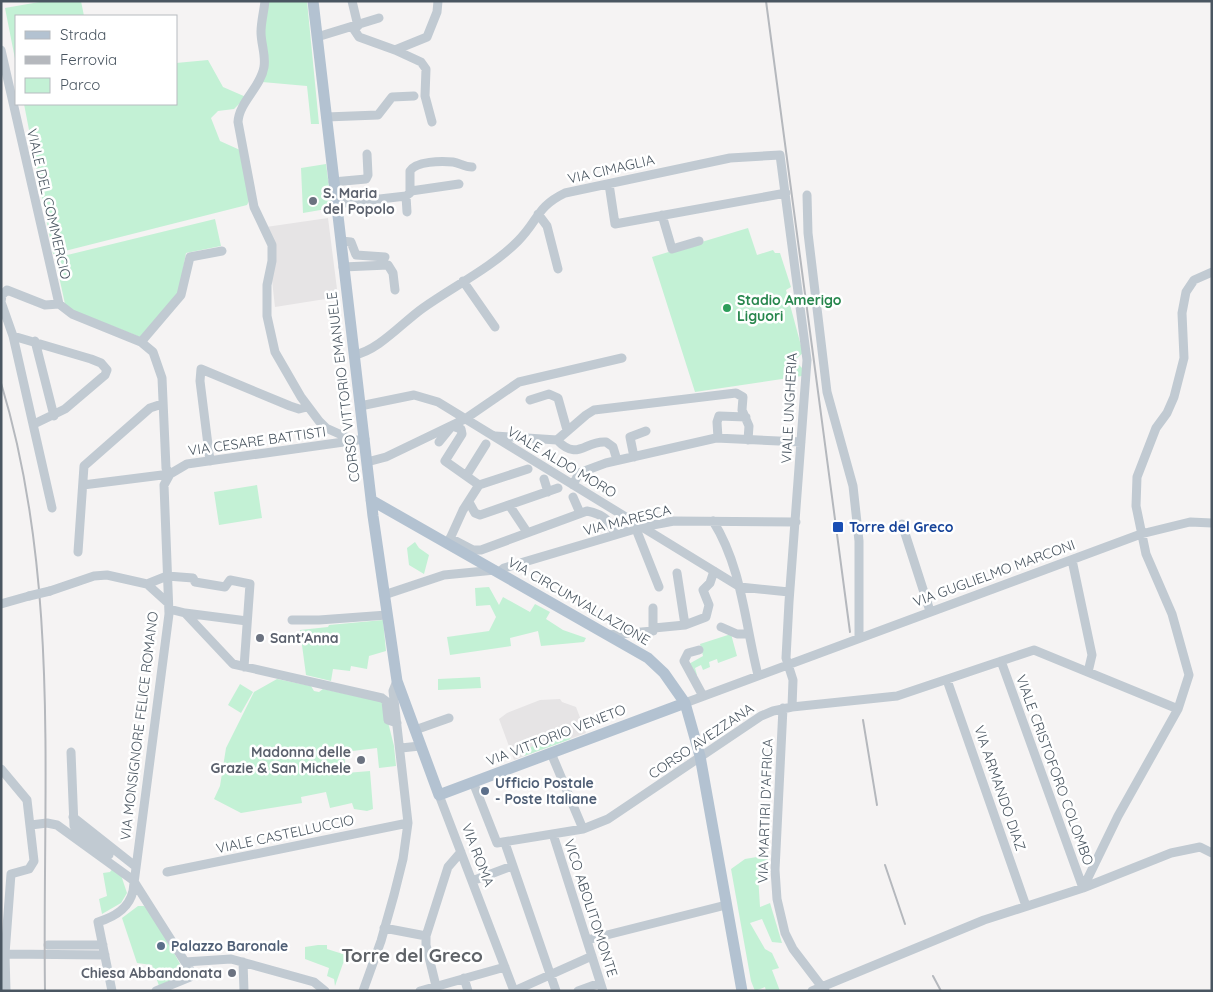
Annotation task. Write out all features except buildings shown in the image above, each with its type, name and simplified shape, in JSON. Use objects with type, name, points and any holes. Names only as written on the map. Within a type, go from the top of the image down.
[{"type":"main road","name":"CORSO VITTORIO EMANUELE","points":[[313,1],[360,406],[360,440],[367,462],[397,681],[415,730]]},
{"type":"main road","name":"VIA CIRCUMVALLAZIONE","points":[[372,500],[449,540],[497,571],[651,661],[664,673],[685,703],[700,756],[742,991]]},
{"type":"main road","name":"VIA VITTORIO VENETO","points":[[439,795],[685,703]]},
{"type":"main road","name":"VIA ROMA","points":[[415,730],[439,795]]},
{"type":"street","points":[[265,1],[261,32],[265,54],[264,69],[238,116],[242,154],[254,207],[273,252],[267,285],[267,312],[275,352],[307,407],[326,428],[360,440]]},
{"type":"street","points":[[352,1],[355,27],[359,37],[422,62],[426,68],[425,96],[432,122]]},
{"type":"street","points":[[394,50],[428,37],[437,12],[438,1]]},
{"type":"street","points":[[317,38],[379,18]]},
{"type":"street","name":"VIALE DEL COMMERCIO","points":[[1,50],[59,304]]},
{"type":"street","points":[[326,117],[378,115],[392,97],[414,96]]},
{"type":"street","points":[[333,182],[366,179],[368,175],[366,154]]},
{"type":"street","name":"VIA CIMAGLIA","points":[[354,355],[371,349],[422,309],[504,253],[519,240],[550,200],[566,193],[730,158],[780,155]]},
{"type":"street","name":"VIALE UNGHERIA","points":[[780,155],[808,360],[789,592],[786,658],[789,664]]},
{"type":"street","points":[[407,212],[410,171],[417,164],[452,162],[463,167],[472,166]]},
{"type":"street","points":[[336,204],[408,194],[459,184]]},
{"type":"street","points":[[609,184],[615,224],[786,193]]},
{"type":"street","points":[[807,195],[808,233],[827,392],[853,486],[859,541],[859,637]]},
{"type":"street","points":[[538,214],[547,226],[558,269]]},
{"type":"street","points":[[662,215],[672,249],[699,241]]},
{"type":"street","points":[[340,241],[351,242],[356,255],[385,258]]},
{"type":"street","points":[[142,342],[181,295],[190,257],[222,251]]},
{"type":"street","points":[[343,267],[388,265],[393,273],[395,290]]},
{"type":"street","points":[[1083,888],[1118,816],[1178,709],[1189,675],[1172,614],[1146,554],[1136,506],[1137,477],[1156,428],[1168,413],[1178,382],[1184,358],[1182,313],[1186,292],[1194,280],[1212,272]]},
{"type":"street","points":[[463,281],[495,327]]},
{"type":"street","points":[[51,504],[13,336],[2,302],[3,292],[6,290],[45,305],[59,304],[72,314],[142,342],[153,352],[159,365],[166,468],[170,474],[162,494],[167,546],[167,576]]},
{"type":"street","points":[[13,336],[35,341],[96,361],[107,370],[105,375],[82,396],[54,416],[34,424]]},
{"type":"street","points":[[35,341],[54,416]]},
{"type":"street","points":[[367,462],[386,458],[464,419],[519,382],[622,358]]},
{"type":"street","points":[[210,461],[200,381],[201,369],[290,406],[300,409],[307,407]]},
{"type":"street","points":[[557,440],[594,410],[724,392],[736,392],[743,396],[742,410],[749,426],[748,440]]},
{"type":"street","points":[[530,400],[549,394],[558,398],[567,430]]},
{"type":"street","name":"VIALE ALDO MORO","points":[[360,406],[414,396],[438,402],[639,528],[740,587]]},
{"type":"street","points":[[78,552],[80,500],[84,466],[150,408],[162,404]]},
{"type":"street","points":[[718,438],[717,422],[719,416],[746,417]]},
{"type":"street","points":[[438,442],[452,426],[461,429],[462,434],[445,459],[446,463],[479,484]]},
{"type":"street","points":[[634,457],[630,437],[646,432]]},
{"type":"street","points":[[493,436],[557,440],[565,447],[575,451],[606,442],[613,448],[618,460]]},
{"type":"street","points":[[573,485],[579,473],[618,460],[718,438],[801,442]]},
{"type":"street","name":"VIA CESARE BATTISTI","points":[[83,486],[170,474],[187,464],[360,440]]},
{"type":"street","points":[[466,476],[486,444]]},
{"type":"street","points":[[528,469],[479,484],[470,496],[449,540],[476,550],[494,546],[587,511],[600,513],[612,526],[615,535]]},
{"type":"street","points":[[544,479],[548,492]]},
{"type":"street","points":[[470,504],[477,515],[558,488]]},
{"type":"street","points":[[573,497],[580,513]]},
{"type":"street","points":[[510,504],[527,532]]},
{"type":"street","name":"VIA MARESCA","points":[[384,595],[444,575],[497,571],[639,528],[674,521],[796,522]]},
{"type":"street","points":[[714,521],[731,559],[740,587],[748,634],[758,675]]},
{"type":"street","name":"VIA GUGLIELMO MARCONI","points":[[685,703],[1141,534],[1190,522],[1212,523]]},
{"type":"street","points":[[902,524],[930,611]]},
{"type":"street","points":[[639,528],[660,587]]},
{"type":"street","points":[[1072,560],[1092,655],[1088,672]]},
{"type":"street","points":[[608,635],[649,632],[654,628],[685,625],[700,621],[708,615],[709,605],[703,590],[710,583],[714,571]]},
{"type":"street","points":[[677,573],[685,625]]},
{"type":"street","points":[[1,604],[50,591],[94,576],[107,576],[147,584],[159,592],[168,606],[185,613],[247,621]]},
{"type":"street","points":[[147,584],[167,576],[185,576],[193,578],[195,582],[225,587],[230,580],[250,584],[244,667]]},
{"type":"street","name":"VIA MONSIGNORE FELICE ROMANO","points":[[103,945],[98,922],[110,918],[125,907],[131,898],[168,606],[167,576]]},
{"type":"street","points":[[740,587],[789,592]]},
{"type":"street","points":[[653,608],[654,628]]},
{"type":"street","points":[[185,613],[233,664],[377,696],[386,701],[388,720],[398,723]]},
{"type":"street","points":[[292,620],[387,615]]},
{"type":"street","points":[[721,627],[737,634],[748,634]]},
{"type":"street","points":[[698,650],[688,653],[684,661],[703,696]]},
{"type":"street","name":"CORSO AVEZZANA","points":[[505,843],[583,829],[608,819],[761,716],[788,707],[897,696],[1034,650],[1178,709]]},
{"type":"street","name":"VIALE CRISTOFORO COLOMBO","points":[[1001,661],[1083,888]]},
{"type":"street","name":"VIA MARTIRI D'AFRICA","points":[[789,664],[793,680],[788,707],[775,870],[777,900],[785,934],[819,990]]},
{"type":"street","name":"VIA ARMANDO DIAZ","points":[[947,680],[1026,906]]},
{"type":"street","points":[[363,991],[384,928],[403,860],[408,823],[401,748],[393,691],[397,681]]},
{"type":"street","points":[[415,730],[449,718]]},
{"type":"street","points":[[401,748],[420,746]]},
{"type":"street","points":[[71,752],[75,828],[134,873],[192,973],[190,976],[156,991]]},
{"type":"street","points":[[551,752],[583,829]]},
{"type":"street","points":[[1,769],[27,800],[34,824],[32,865],[29,869],[10,874],[4,942],[6,954],[3,965],[6,991]]},
{"type":"street","points":[[473,782],[497,843],[505,843],[556,991]]},
{"type":"street","name":"VIA ROMA","points":[[439,795],[514,991]]},
{"type":"street","name":"VIALE CASTELLUCCIO","points":[[167,872],[408,823]]},
{"type":"street","points":[[34,824],[57,825],[134,873]]},
{"type":"street","name":"VICO ABOLITOMONTE","points":[[553,834],[602,987]]},
{"type":"street","points":[[819,990],[1026,906],[1083,888],[1181,851],[1200,847],[1212,853]]},
{"type":"street","points":[[436,986],[426,936],[448,867],[461,852]]},
{"type":"street","points":[[472,881],[512,866]]},
{"type":"street","points":[[587,940],[726,905]]},
{"type":"street","points":[[384,928],[426,936]]},
{"type":"street","points":[[48,945],[103,945],[112,991]]},
{"type":"street","points":[[6,954],[105,955]]},
{"type":"street","points":[[514,991],[592,956]]},
{"type":"street","points":[[185,962],[231,959],[314,982],[325,991]]},
{"type":"street","points":[[243,962],[244,991]]},
{"type":"street","points":[[423,990],[505,967]]},
{"type":"street","points":[[464,978],[468,991]]},
{"type":"street","points":[[578,991],[602,987]]},
{"type":"shaded area","points":[[328,218],[338,297],[275,307],[266,227]]},
{"type":"shaded area","points":[[560,699],[562,702],[576,707],[586,733],[514,760],[499,719],[507,713],[540,700]]},
{"type":"green space","points":[[45,1],[81,1],[84,15],[15,15],[15,59],[5,8]]},
{"type":"green space","points":[[268,1],[307,1],[319,124],[311,124],[307,86],[262,82],[263,33]]},
{"type":"green space","points":[[208,60],[223,87],[246,97],[234,109],[218,111],[211,118],[220,141],[240,150],[249,201],[247,205],[53,254],[24,105],[178,105],[178,63]]},
{"type":"green space","points":[[326,164],[332,208],[303,213],[301,168]]},
{"type":"green space","points":[[215,219],[221,246],[186,253],[179,292],[140,337],[72,310],[65,304],[55,258]]},
{"type":"green space","name":"Stadio Amerigo Liguori","points":[[748,228],[757,255],[773,250],[775,253],[780,253],[791,287],[786,290],[803,353],[797,358],[798,364],[802,368],[802,376],[695,392],[652,257]]},
{"type":"green space","points":[[257,485],[262,518],[219,525],[214,492]]},
{"type":"green space","points":[[415,542],[419,548],[429,555],[424,574],[409,565],[407,548]]},
{"type":"green space","points":[[489,587],[499,605],[503,597],[530,612],[535,604],[550,612],[546,619],[563,630],[586,638],[584,642],[541,646],[538,631],[510,638],[511,646],[450,655],[447,637],[489,631],[496,617],[490,605],[476,606],[475,588]]},
{"type":"green space","points":[[383,620],[386,651],[369,656],[367,669],[351,666],[350,671],[333,669],[331,681],[306,675],[300,630]]},
{"type":"green space","points":[[731,634],[737,656],[718,663],[717,659],[709,662],[710,667],[703,670],[701,665],[695,668],[697,675],[694,676],[687,665],[703,656],[700,644]]},
{"type":"green space","points":[[480,677],[481,688],[438,690],[438,679]]},
{"type":"green space","points":[[277,679],[311,686],[314,691],[319,692],[323,689],[383,702],[394,746],[396,766],[379,768],[377,748],[344,752],[346,773],[370,771],[373,809],[367,811],[354,809],[352,803],[330,808],[326,792],[301,797],[302,803],[241,813],[214,799],[220,786],[226,748],[254,692]]},
{"type":"green space","points":[[240,684],[253,692],[241,713],[228,705]]},
{"type":"green space","points":[[565,735],[571,739],[524,756],[528,748]]},
{"type":"green space","points":[[768,855],[768,867],[758,875],[760,907],[770,903],[782,943],[772,942],[762,919],[750,923],[765,949],[772,953],[779,968],[772,970],[780,991],[766,991],[765,987],[755,991],[751,981],[731,869],[745,859]]},
{"type":"green space","points":[[113,868],[121,875],[127,893],[121,903],[102,914],[99,899],[107,896],[103,873],[110,872]]},
{"type":"green space","points":[[138,906],[144,906],[151,911],[185,973],[159,986],[152,965],[137,963],[122,918]]},
{"type":"green space","points":[[327,945],[327,949],[346,955],[335,986],[334,979],[327,976],[329,968],[305,959],[305,947]]},
{"type":"railway","points":[[766,1],[850,632]]},
{"type":"railway","points":[[1,383],[20,457],[33,533],[40,608],[46,761],[45,991]]},
{"type":"railway","points":[[863,720],[877,805]]},
{"type":"railway","points":[[885,865],[905,924]]},
{"type":"railway","points":[[933,976],[941,991]]},
{"type":"place","name":"S. Maria del Popolo","points":[[313,201]]},
{"type":"place","name":"Stadio Amerigo Liguori","points":[[727,308]]},
{"type":"place","name":"Torre del Greco","points":[[838,527]]},
{"type":"place","name":"Sant'Anna","points":[[260,638]]},
{"type":"place","name":"Madonna delle Grazie & San Michele","points":[[361,760]]},
{"type":"place","name":"Ufficio Postale - Poste Italiane","points":[[485,791]]},
{"type":"place","name":"Palazzo Baronale","points":[[161,946]]},
{"type":"place","name":"Chiesa Abbandonata","points":[[232,973]]},
{"type":"district","name":"Torre del Greco","points":[[412,955]]}]
